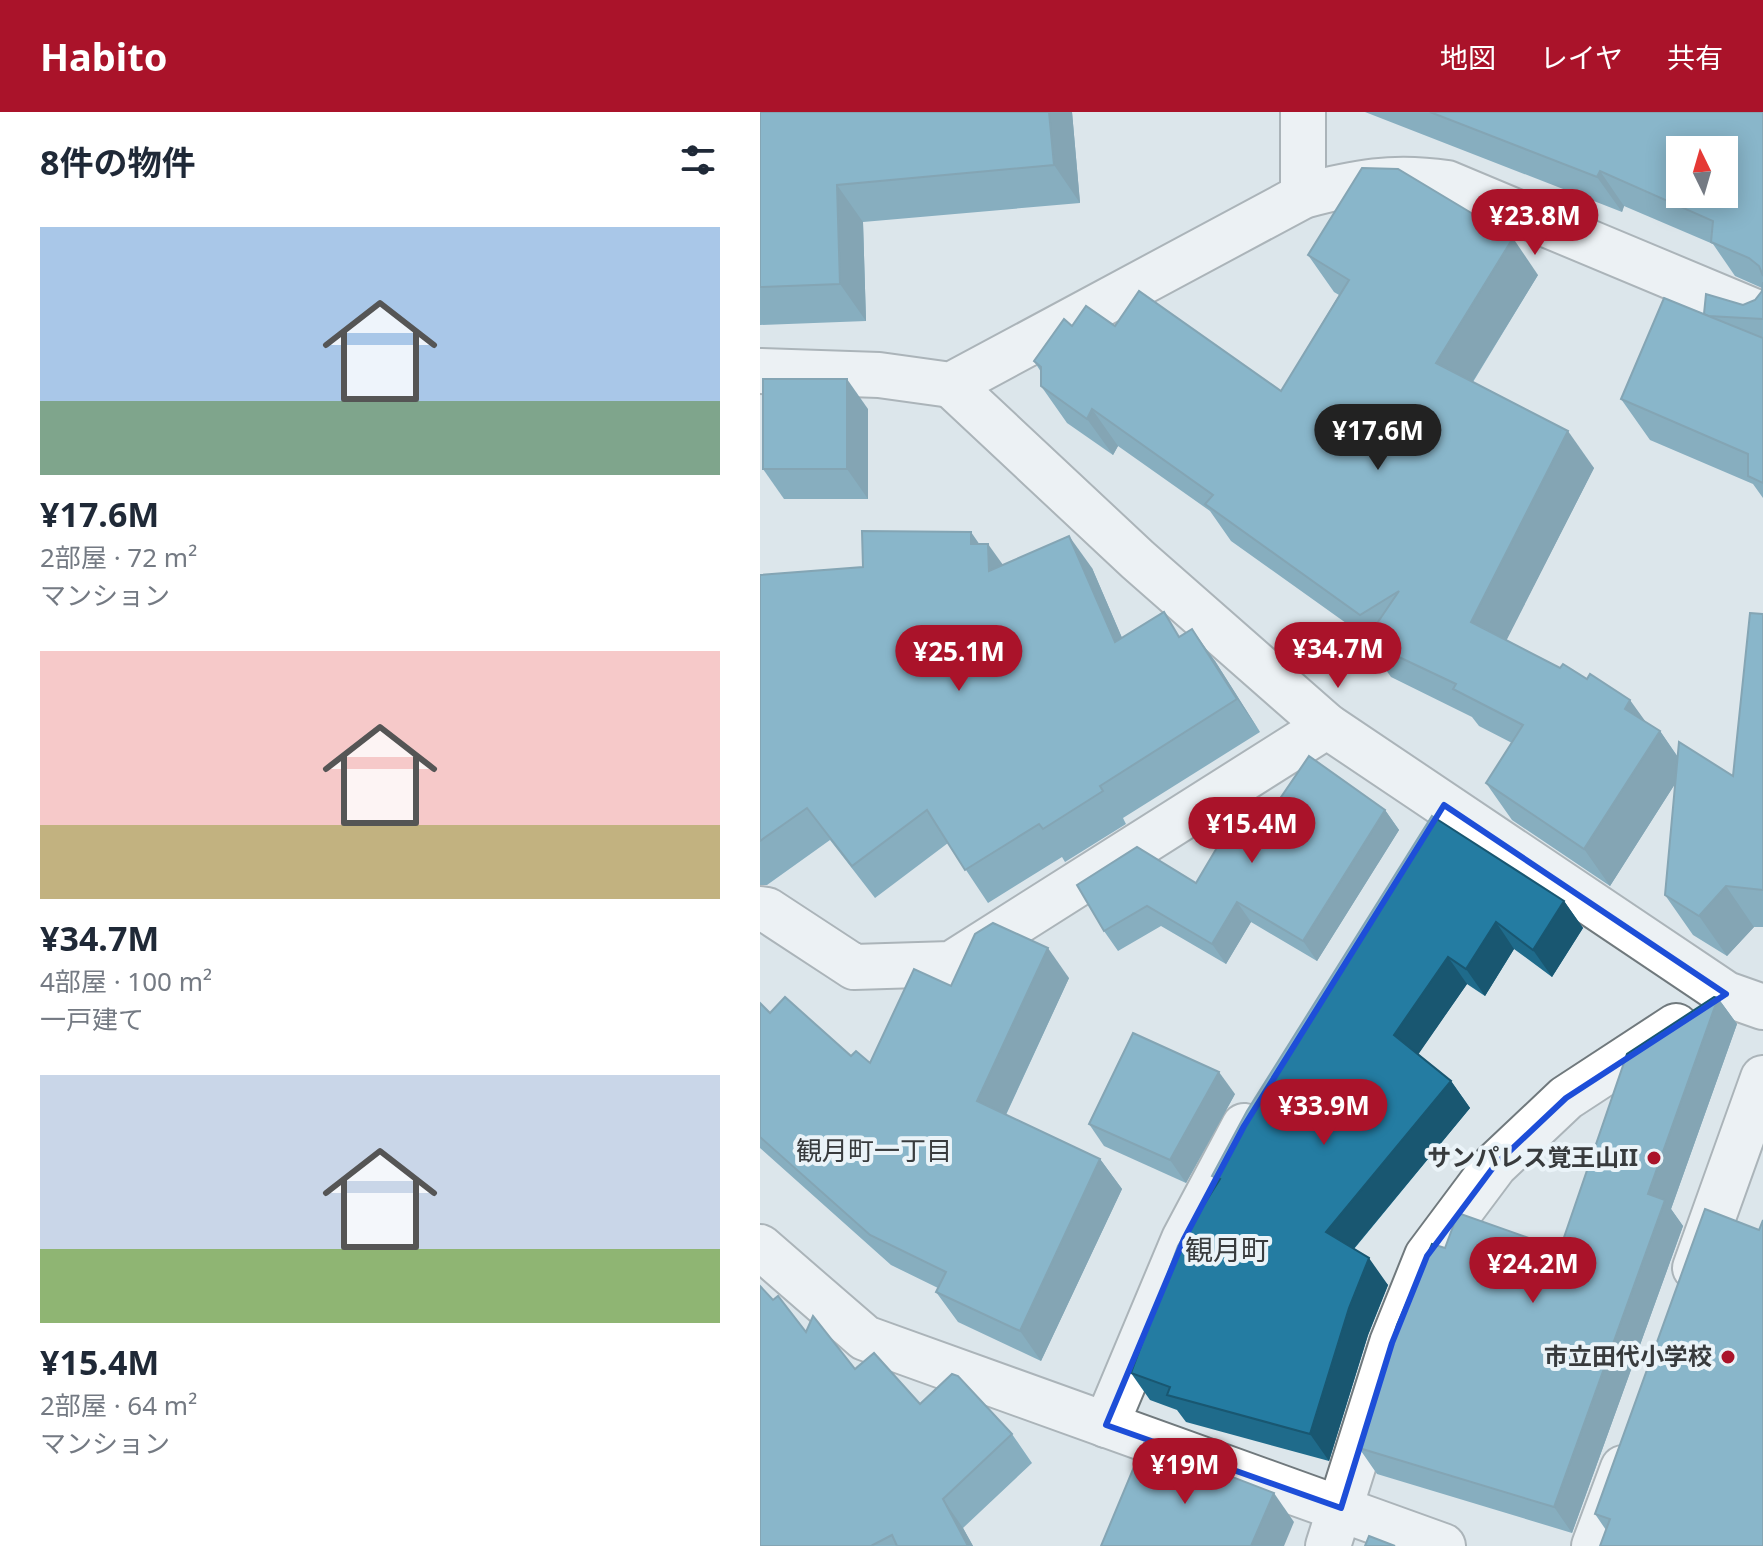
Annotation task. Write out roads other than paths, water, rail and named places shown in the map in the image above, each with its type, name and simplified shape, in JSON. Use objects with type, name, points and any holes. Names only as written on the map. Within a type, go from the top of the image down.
[{"type":"street","points":[[1303,112],[1303,196]]},
{"type":"street","points":[[951,385],[1303,196],[1359,181],[1405,177],[1447,183],[1763,315]]},
{"type":"street","points":[[760,371],[879,375],[951,385],[1138,560],[1327,726],[1744,1000],[1566,1098],[1495,1165],[1427,1256],[1392,1343],[1335,1527]]},
{"type":"street","points":[[760,909],[767,910],[854,967],[951,964],[1327,726]]},
{"type":"street","points":[[1419,845],[1444,805]]},
{"type":"street","points":[[1679,1312],[1763,1078]]},
{"type":"street","points":[[1106,1425],[1184,1239],[1269,1086]]},
{"type":"street","points":[[760,1247],[865,1338],[1106,1425],[1335,1527],[1443,1546]]},
{"type":"street","points":[[1594,1546],[1637,1429]]},
{"type":"place","name":"サンパレス覚王山II","points":[[1654,1158]]},
{"type":"place","name":"市立田代小学校","points":[[1728,1357]]},
{"type":"district","name":"観月町一丁目","points":[[874,1151]]},
{"type":"district","name":"観月町","points":[[1227,1250]]}]
